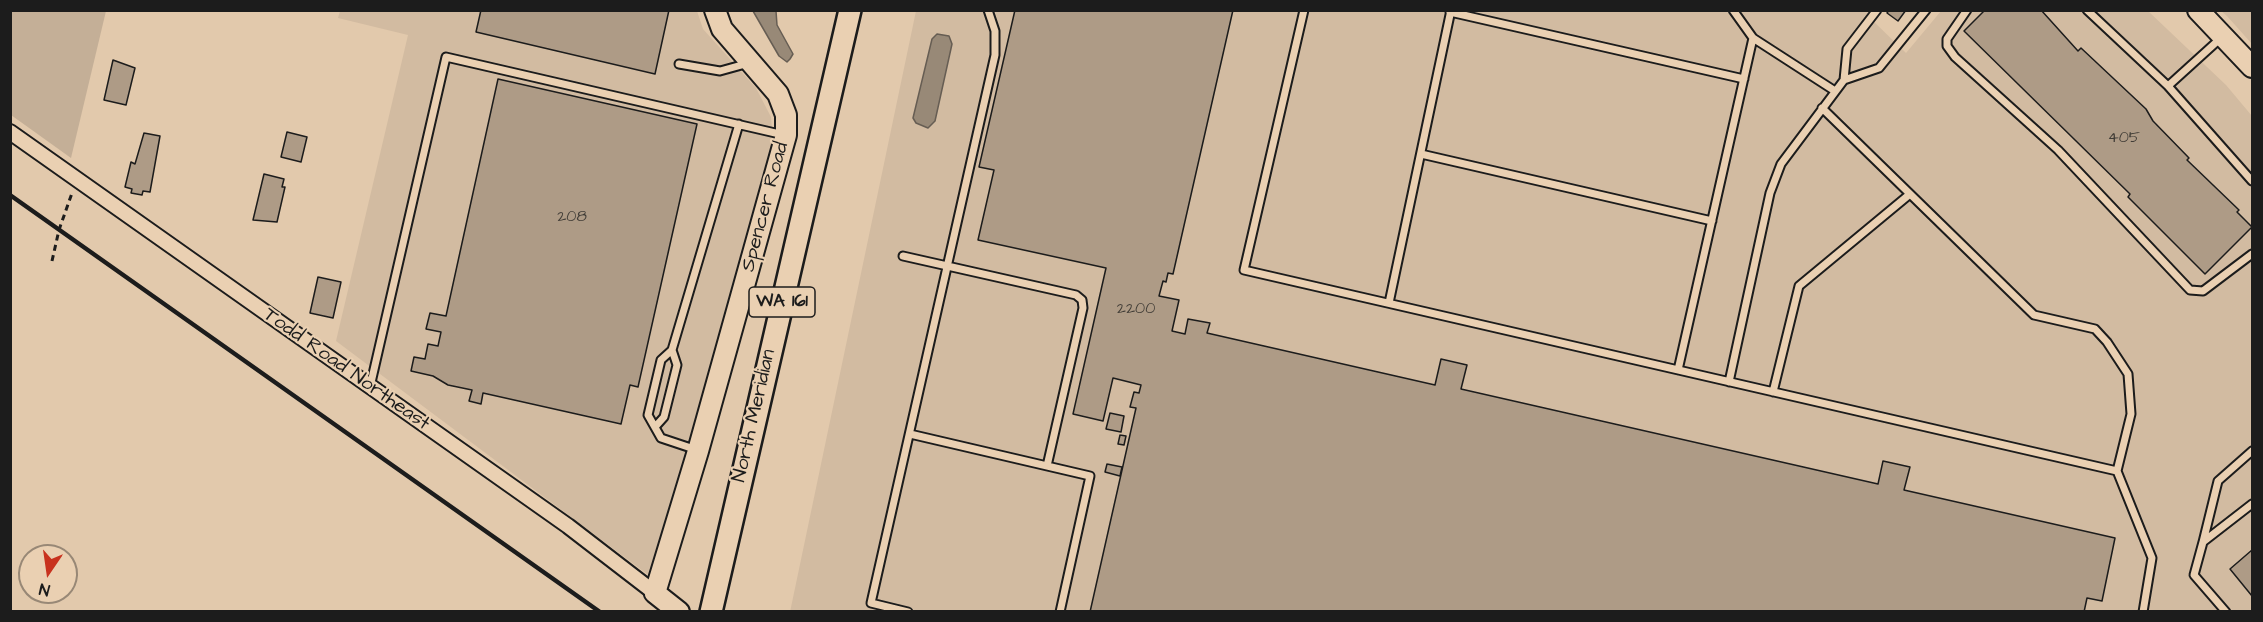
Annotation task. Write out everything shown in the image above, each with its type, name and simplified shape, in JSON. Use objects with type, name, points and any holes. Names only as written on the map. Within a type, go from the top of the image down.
[{"type":"main road","name":"North Meridian","points":[[713,603],[850,10]]},
{"type":"street","name":"Spencer Road","points":[[655,593],[698,451],[786,135],[783,103],[752,62],[722,29],[715,10]]},
{"type":"street","points":[[2198,10],[2253,67]]},
{"type":"street","name":"Todd Road Northeast","points":[[10,132],[561,521],[679,612]]},
{"type":"lane","points":[[908,612],[871,603],[995,55],[995,31],[988,10]]},
{"type":"lane","points":[[1304,10],[1244,270],[2117,471]]},
{"type":"lane","points":[[1733,10],[1753,38],[1835,91]]},
{"type":"lane","points":[[1844,80],[1847,49],[1877,10]]},
{"type":"lane","points":[[1729,382],[1770,193],[1781,164],[1844,80],[1879,68],[1926,10]]},
{"type":"lane","points":[[1967,10],[1947,39],[1947,46],[1955,57],[2058,150],[2190,290],[2203,291],[2253,254]]},
{"type":"lane","points":[[2087,10],[2168,86],[2253,182]]},
{"type":"lane","points":[[1389,303],[1450,11],[1744,79]]},
{"type":"lane","points":[[2168,86],[2223,36]]},
{"type":"lane","points":[[1678,370],[1753,38]]},
{"type":"lane","points":[[370,388],[446,57],[786,135]]},
{"type":"lane","points":[[679,64],[720,71],[752,62]]},
{"type":"lane","points":[[1822,108],[2034,315],[2095,329],[2107,342],[2128,375],[2131,414],[2117,471],[2152,558],[2143,612]]},
{"type":"lane","points":[[698,451],[666,441],[656,432],[648,415],[661,360],[672,350],[740,124]]},
{"type":"lane","points":[[1421,154],[1712,221]]},
{"type":"lane","points":[[1773,392],[1799,286],[1910,194]]},
{"type":"lane","points":[[903,256],[1076,295],[1082,300],[1083,308],[1047,466]]},
{"type":"lane","points":[[655,427],[664,417],[677,365],[672,350]]},
{"type":"lane","points":[[910,434],[1090,476],[1060,612]]},
{"type":"lane","points":[[2226,612],[2194,575],[2218,482],[2253,451]]},
{"type":"lane","points":[[2204,542],[2253,504]]},
{"type":"path","points":[[52,261],[59,230],[77,179]]},
{"type":"shaded area","points":[[12,10],[106,11],[71,158],[11,115]]},
{"type":"shaded area","points":[[1870,10],[1867,15],[1906,53],[1941,11],[2148,11],[2226,85],[2252,116],[2252,611],[790,612],[916,11]]},
{"type":"shaded area","points":[[340,11],[697,11],[703,29],[756,88],[771,117],[773,142],[651,577],[336,341],[408,35],[338,18]]},
{"type":"shaded area","points":[[753,11],[776,11],[777,25],[793,54],[787,62],[779,56]]},
{"type":"shaded area","points":[[2221,11],[2252,11],[2252,44],[2227,16]]},
{"type":"shaded area","points":[[937,34],[949,36],[952,44],[935,121],[928,128],[916,123],[913,118],[932,39]]},
{"type":"building","points":[[481,10],[669,10],[655,74],[476,32]]},
{"type":"building","points":[[1015,10],[1233,10],[1173,274],[1168,273],[1159,296],[1179,300],[1172,331],[1185,334],[1188,319],[1210,323],[1207,333],[1435,385],[1441,359],[1467,365],[1461,389],[1878,484],[1883,461],[1910,467],[1904,490],[2115,538],[2102,601],[2087,598],[2084,612],[1090,612],[1136,408],[1130,407],[1134,392],[1139,393],[1141,385],[1113,378],[1103,421],[1073,414],[1106,268],[978,240],[994,170],[979,167]]},
{"type":"building","points":[[1889,10],[1906,10],[1898,21],[1887,13]]},
{"type":"building","points":[[1985,10],[2041,10],[2078,51],[2081,48],[2146,109],[2153,121],[2189,158],[2187,160],[2239,210],[2237,212],[2252,227],[2205,274],[2128,197],[2130,194],[1964,31]]},
{"type":"building","points":[[113,60],[135,68],[126,105],[104,100]]},
{"type":"building","points":[[498,79],[697,124],[638,387],[630,385],[621,424],[483,393],[481,404],[469,401],[472,390],[448,385],[433,376],[411,371],[414,357],[425,359],[428,344],[438,346],[441,332],[426,329],[430,313],[446,316]]},
{"type":"building","points":[[287,132],[307,137],[301,162],[281,157]]},
{"type":"building","points":[[144,133],[160,136],[150,192],[143,191],[142,195],[131,193],[132,189],[125,187],[131,162],[135,164]]},
{"type":"building","points":[[264,174],[284,179],[282,187],[285,187],[277,222],[253,220]]},
{"type":"building","points":[[318,277],[341,282],[333,318],[310,313]]},
{"type":"building","points":[[1110,413],[1124,416],[1121,432],[1106,429]]},
{"type":"building","points":[[1120,435],[1126,436],[1124,445],[1118,444]]},
{"type":"building","points":[[1107,464],[1122,467],[1120,476],[1105,472]]},
{"type":"building","points":[[2252,550],[2252,596],[2230,569]]},
{"type":"railway","points":[[10,195],[600,612]]}]
